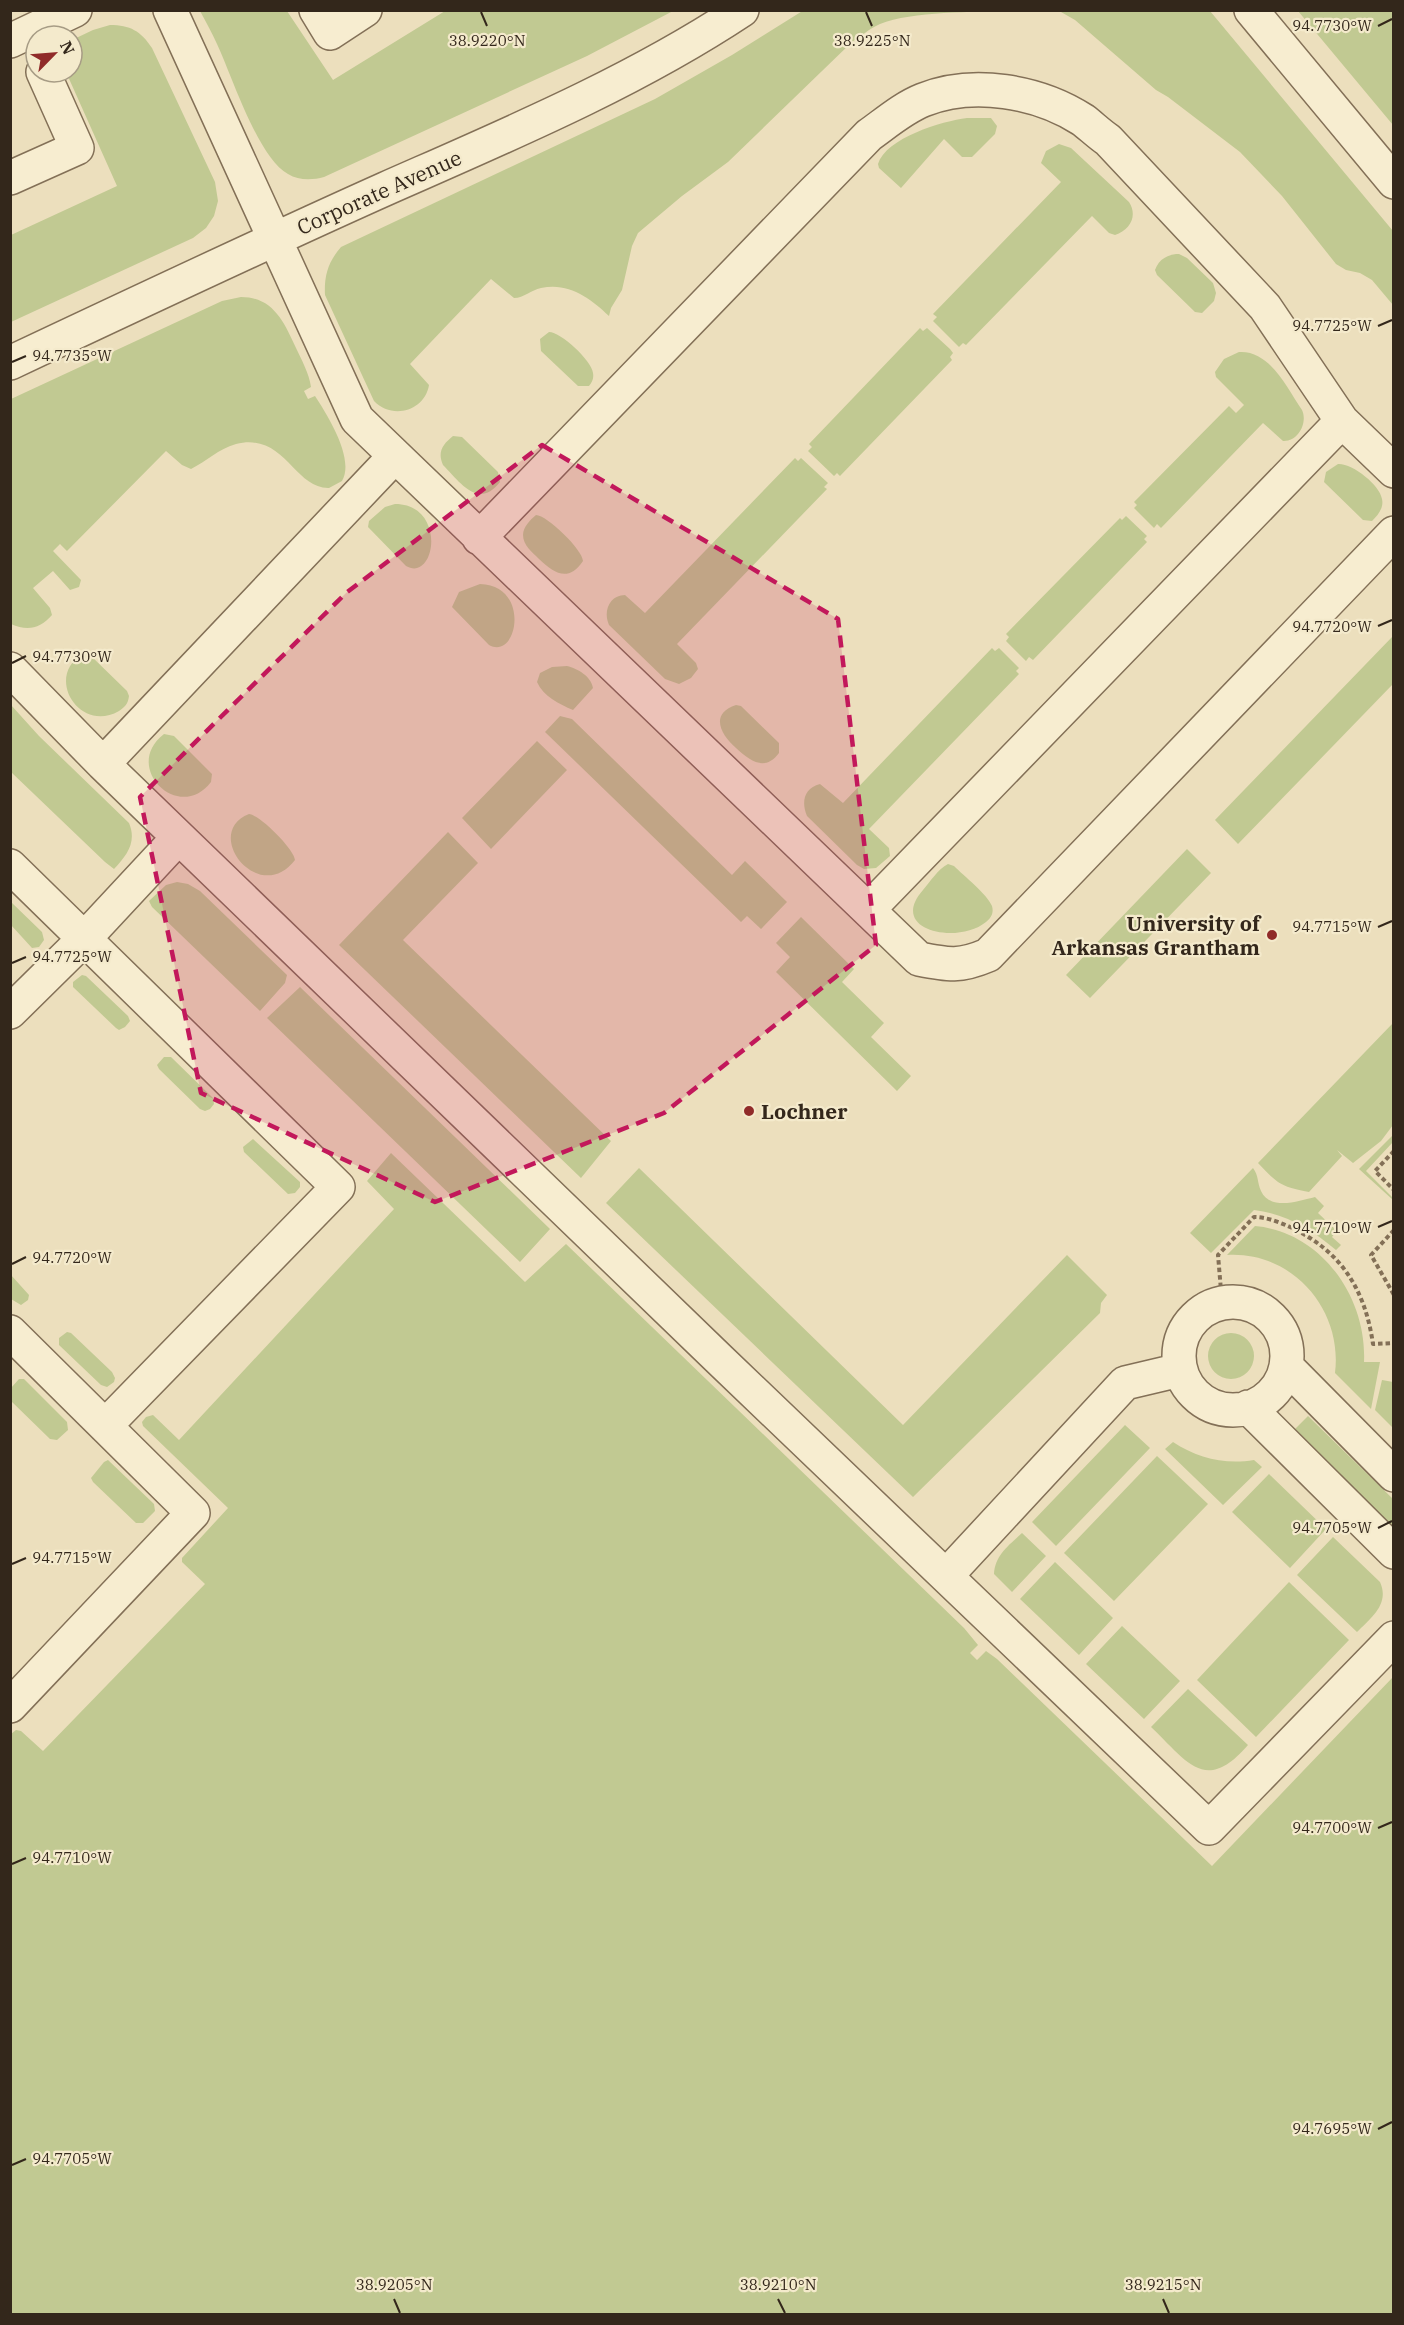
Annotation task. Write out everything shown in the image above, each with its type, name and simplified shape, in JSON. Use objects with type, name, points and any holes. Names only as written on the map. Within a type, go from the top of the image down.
[{"type":"street","points":[[22,35],[75,10]]},
{"type":"street","points":[[170,10],[357,419],[919,959],[945,964],[966,964],[988,955],[1394,532]]},
{"type":"street","points":[[316,10],[330,33],[365,10]]},
{"type":"street","name":"Corporate Avenue","points":[[10,363],[273,239],[562,108],[657,61],[714,29],[742,10]]},
{"type":"street","points":[[1251,10],[1394,182]]},
{"type":"street","points":[[10,178],[77,148],[48,84]]},
{"type":"street","points":[[479,538],[869,135],[898,114],[924,100],[954,93],[983,90],[1014,93],[1045,103],[1082,120],[1108,140],[1265,307],[1342,421],[1394,471]]},
{"type":"street","points":[[868,910],[1342,421]]},
{"type":"street","points":[[103,764],[395,456]]},
{"type":"street","points":[[10,669],[178,838],[1209,1828],[1394,1638]]},
{"type":"street","points":[[10,1012],[84,939],[178,838]]},
{"type":"street","points":[[10,866],[338,1188],[105,1426]]},
{"type":"street","points":[[1222,1302],[1240,1302],[1257,1307],[1271,1317],[1282,1332],[1287,1349],[1286,1366],[1280,1383],[1268,1397],[1253,1407],[1235,1410],[1217,1408],[1200,1400],[1188,1387],[1180,1370],[1178,1352],[1182,1334],[1199,1313],[1222,1302]]},
{"type":"street","points":[[10,1332],[193,1513],[10,1706]]},
{"type":"street","points":[[1286,1366],[1394,1475]]},
{"type":"street","points":[[946,1576],[1125,1383],[1180,1370]]},
{"type":"street","points":[[1248,1407],[1394,1552]]},
{"type":"path","points":[[1394,1151],[1375,1171],[1394,1190]]},
{"type":"path","points":[[1222,1302],[1218,1255],[1254,1218],[1261,1217],[1303,1233],[1327,1249],[1346,1269],[1362,1300],[1370,1323],[1373,1344],[1394,1343]]},
{"type":"path","points":[[1394,1230],[1371,1255],[1394,1294]]},
{"type":"highlighted area","points":[[542,445],[838,619],[876,945],[664,1113],[435,1202],[201,1093],[140,797],[346,593]]},
{"type":"green space","points":[[804,10],[1011,11],[926,14],[893,20],[872,28],[852,42],[728,162],[638,233],[632,246],[622,290],[609,316],[587,298],[570,289],[541,288],[514,298],[491,279],[410,364],[429,385],[421,401],[407,410],[398,411],[381,407],[374,401],[325,295],[328,270],[341,247],[655,99]]},
{"type":"green space","points":[[200,11],[287,11],[333,80],[445,11],[673,11],[587,56],[324,177],[306,179],[288,174],[266,151],[247,115],[217,44]]},
{"type":"green space","points":[[1051,11],[1210,11],[1393,231],[1393,305],[1372,280],[1336,264],[1282,196],[1240,152],[1156,90],[1075,20],[1061,12]]},
{"type":"green space","points":[[1298,11],[1393,11],[1393,125]]},
{"type":"green space","points":[[110,25],[123,26],[144,37],[152,48],[215,182],[218,201],[214,216],[206,228],[193,238],[11,322],[11,235],[117,186],[71,84],[84,84],[84,34]]},
{"type":"green space","points":[[967,118],[991,118],[997,126],[995,134],[972,157],[962,157],[944,139],[901,188],[879,168],[878,164],[883,155],[903,139],[930,127]]},
{"type":"green space","points":[[1059,144],[1071,148],[1129,202],[1133,212],[1131,222],[1125,230],[1115,235],[1109,233],[1092,216],[966,345],[963,343],[959,347],[933,321],[937,317],[933,314],[1061,182],[1041,163],[1046,151]]},
{"type":"green space","points":[[1179,254],[1187,258],[1213,283],[1216,293],[1214,301],[1202,313],[1195,312],[1157,275],[1155,270],[1164,258]]},
{"type":"green space","points":[[241,297],[252,298],[269,306],[287,329],[309,377],[311,387],[304,391],[308,399],[315,396],[333,426],[343,450],[345,472],[342,481],[329,488],[317,486],[307,480],[278,453],[253,442],[230,446],[191,469],[182,465],[166,451],[67,551],[60,544],[53,551],[81,580],[79,587],[70,590],[53,571],[33,588],[50,608],[52,615],[38,626],[22,628],[11,624],[11,399],[222,301]]},
{"type":"green space","points":[[920,328],[923,331],[927,328],[950,349],[953,353],[950,357],[952,360],[840,476],[837,473],[834,476],[808,451],[812,447],[809,444]]},
{"type":"green space","points":[[549,332],[561,337],[582,355],[593,375],[589,386],[578,386],[541,351],[540,339]]},
{"type":"green space","points":[[1239,352],[1260,357],[1284,381],[1302,410],[1303,426],[1293,438],[1283,441],[1263,423],[1161,528],[1157,524],[1154,528],[1134,508],[1137,505],[1134,502],[1229,406],[1236,413],[1244,405],[1216,377],[1215,372],[1224,359]]},
{"type":"green space","points":[[453,436],[462,437],[498,472],[500,482],[492,490],[484,494],[470,490],[443,465],[442,449]]},
{"type":"green space","points":[[795,458],[798,461],[801,458],[828,483],[824,487],[827,489],[677,644],[696,663],[698,669],[691,678],[679,684],[665,679],[609,625],[607,610],[611,601],[625,595],[645,613]]},
{"type":"green space","points":[[1338,464],[1358,471],[1380,493],[1381,508],[1372,521],[1363,520],[1324,482],[1326,472]]},
{"type":"green space","points":[[395,504],[412,507],[423,516],[429,528],[431,541],[429,554],[424,563],[416,568],[406,566],[368,527],[369,521],[385,507]]},
{"type":"green space","points":[[536,515],[556,527],[577,549],[583,561],[572,572],[561,574],[556,572],[526,545],[523,539],[524,529]]},
{"type":"green space","points":[[1126,516],[1147,536],[1144,539],[1147,542],[1033,660],[1029,657],[1026,661],[1006,641],[1009,637],[1006,634],[1120,518],[1122,520]]},
{"type":"green space","points":[[480,584],[496,588],[507,596],[513,608],[512,633],[507,642],[499,647],[489,645],[452,607],[459,592]]},
{"type":"green space","points":[[1393,636],[1393,684],[1238,844],[1215,820]]},
{"type":"green space","points":[[992,648],[995,651],[999,648],[1019,668],[1016,671],[1019,674],[869,829],[889,848],[890,856],[876,868],[864,869],[857,865],[807,816],[804,801],[807,792],[820,784],[843,803]]},
{"type":"green space","points":[[83,654],[89,654],[127,691],[129,696],[125,707],[104,716],[91,715],[80,709],[71,699],[67,688],[67,675],[72,664]]},
{"type":"green space","points":[[567,666],[583,674],[590,680],[593,688],[573,710],[547,695],[537,682],[540,673],[552,667]]},
{"type":"green space","points":[[11,705],[39,736],[129,823],[131,842],[123,859],[114,869],[11,772]]},
{"type":"green space","points":[[736,705],[741,706],[779,743],[779,753],[774,759],[763,763],[752,760],[741,753],[726,737],[720,725],[720,719],[722,714]]},
{"type":"green space","points":[[560,716],[572,719],[732,875],[745,861],[787,902],[761,929],[747,916],[741,922],[545,732]]},
{"type":"green space","points":[[164,734],[174,736],[212,774],[211,782],[198,793],[184,797],[171,794],[159,786],[152,775],[149,761],[152,747]]},
{"type":"green space","points":[[537,741],[567,770],[491,849],[462,818]]},
{"type":"green space","points":[[249,814],[268,826],[293,855],[295,860],[281,872],[266,875],[252,871],[240,862],[233,849],[231,836],[236,823]]},
{"type":"green space","points":[[448,832],[478,863],[403,940],[611,1141],[581,1178],[339,945]]},
{"type":"green space","points":[[1187,849],[1211,873],[1090,998],[1066,975]]},
{"type":"green space","points":[[948,864],[954,866],[975,885],[992,906],[989,919],[974,929],[944,933],[930,930],[920,924],[914,916],[914,904],[923,890]]},
{"type":"green space","points":[[177,882],[188,884],[200,891],[287,975],[285,983],[260,1011],[152,907],[149,901],[166,885]]},
{"type":"green space","points":[[11,902],[42,932],[44,940],[39,947],[32,948],[11,925]]},
{"type":"green space","points":[[801,917],[854,969],[842,982],[884,1023],[871,1037],[911,1076],[897,1091],[776,972],[790,957],[776,943]]},
{"type":"green space","points":[[82,975],[86,976],[128,1016],[130,1021],[125,1027],[119,1030],[116,1028],[73,987],[73,982]]},
{"type":"green space","points":[[300,987],[550,1229],[520,1262],[267,1018]]},
{"type":"green space","points":[[1393,1023],[1393,1125],[1381,1141],[1353,1163],[1337,1150],[1342,1156],[1309,1192],[1285,1186],[1275,1180],[1258,1163]]},
{"type":"green space","points":[[164,1057],[171,1057],[213,1098],[214,1104],[210,1109],[205,1111],[200,1109],[159,1069],[157,1065]]},
{"type":"green space","points":[[1393,1135],[1393,1142],[1366,1171],[1393,1200],[1359,1169]]},
{"type":"green space","points":[[253,1139],[300,1182],[300,1187],[295,1193],[288,1194],[244,1152],[243,1147]]},
{"type":"green space","points":[[391,1153],[525,1282],[566,1244],[964,1628],[978,1645],[970,1653],[977,1660],[986,1651],[997,1659],[1212,1866],[1393,1677],[1393,2314],[11,2314],[11,1734],[16,1730],[21,1731],[43,1751],[205,1584],[182,1562],[182,1558],[228,1508],[143,1426],[142,1422],[146,1417],[153,1415],[179,1440],[394,1209],[367,1181]]},
{"type":"green space","points":[[639,1168],[903,1425],[1067,1255],[1107,1295],[1101,1303],[1100,1313],[913,1497],[606,1203]]},
{"type":"green space","points":[[1253,1168],[1261,1191],[1271,1201],[1285,1203],[1315,1197],[1324,1206],[1318,1213],[1337,1231],[1332,1237],[1341,1245],[1336,1250],[1298,1224],[1277,1215],[1254,1210],[1211,1253],[1190,1233]]},
{"type":"green space","points":[[1255,1226],[1279,1231],[1301,1241],[1320,1255],[1336,1272],[1358,1315],[1363,1338],[1364,1362],[1380,1362],[1371,1409],[1335,1373],[1335,1349],[1331,1327],[1321,1306],[1308,1289],[1292,1274],[1272,1263],[1251,1256],[1227,1255]]},
{"type":"green space","points":[[11,1275],[29,1295],[28,1300],[21,1305],[11,1299]]},
{"type":"green space","points":[[67,1332],[71,1333],[112,1372],[114,1382],[107,1387],[101,1385],[59,1345],[59,1338]]},
{"type":"green space","points":[[1231,1333],[1247,1340],[1254,1356],[1247,1372],[1231,1379],[1215,1372],[1208,1356],[1215,1340]]},
{"type":"green space","points":[[19,1379],[24,1379],[67,1422],[68,1430],[57,1440],[50,1439],[11,1401],[11,1388]]},
{"type":"green space","points":[[1382,1380],[1393,1382],[1393,1428],[1375,1410]]},
{"type":"green space","points":[[1308,1416],[1393,1499],[1393,1527],[1293,1431]]},
{"type":"green space","points":[[1125,1425],[1150,1448],[1056,1546],[1032,1522]]},
{"type":"green space","points":[[1173,1442],[1182,1448],[1212,1459],[1232,1462],[1254,1460],[1262,1467],[1223,1505],[1165,1449]]},
{"type":"green space","points":[[1157,1456],[1208,1504],[1114,1601],[1064,1553]]},
{"type":"green space","points":[[108,1460],[154,1504],[155,1511],[143,1523],[136,1523],[93,1482],[91,1478]]},
{"type":"green space","points":[[1269,1474],[1326,1529],[1290,1568],[1232,1512]]},
{"type":"green space","points":[[1022,1533],[1046,1556],[1012,1592],[994,1574],[995,1567],[1003,1551]]},
{"type":"green space","points":[[1333,1537],[1380,1582],[1383,1597],[1381,1604],[1357,1632],[1297,1575]]},
{"type":"green space","points":[[1055,1562],[1113,1618],[1079,1655],[1020,1599]]},
{"type":"green space","points":[[1289,1582],[1349,1640],[1256,1737],[1197,1680]]},
{"type":"green space","points":[[1122,1626],[1180,1681],[1144,1719],[1086,1664]]},
{"type":"green space","points":[[1188,1689],[1248,1745],[1233,1760],[1220,1768],[1208,1770],[1197,1768],[1186,1761],[1151,1727]]},
{"type":"place","name":"University of Arkansas Grantham","points":[[1272,935]]},
{"type":"place","name":"Lochner","points":[[749,1111]]}]
